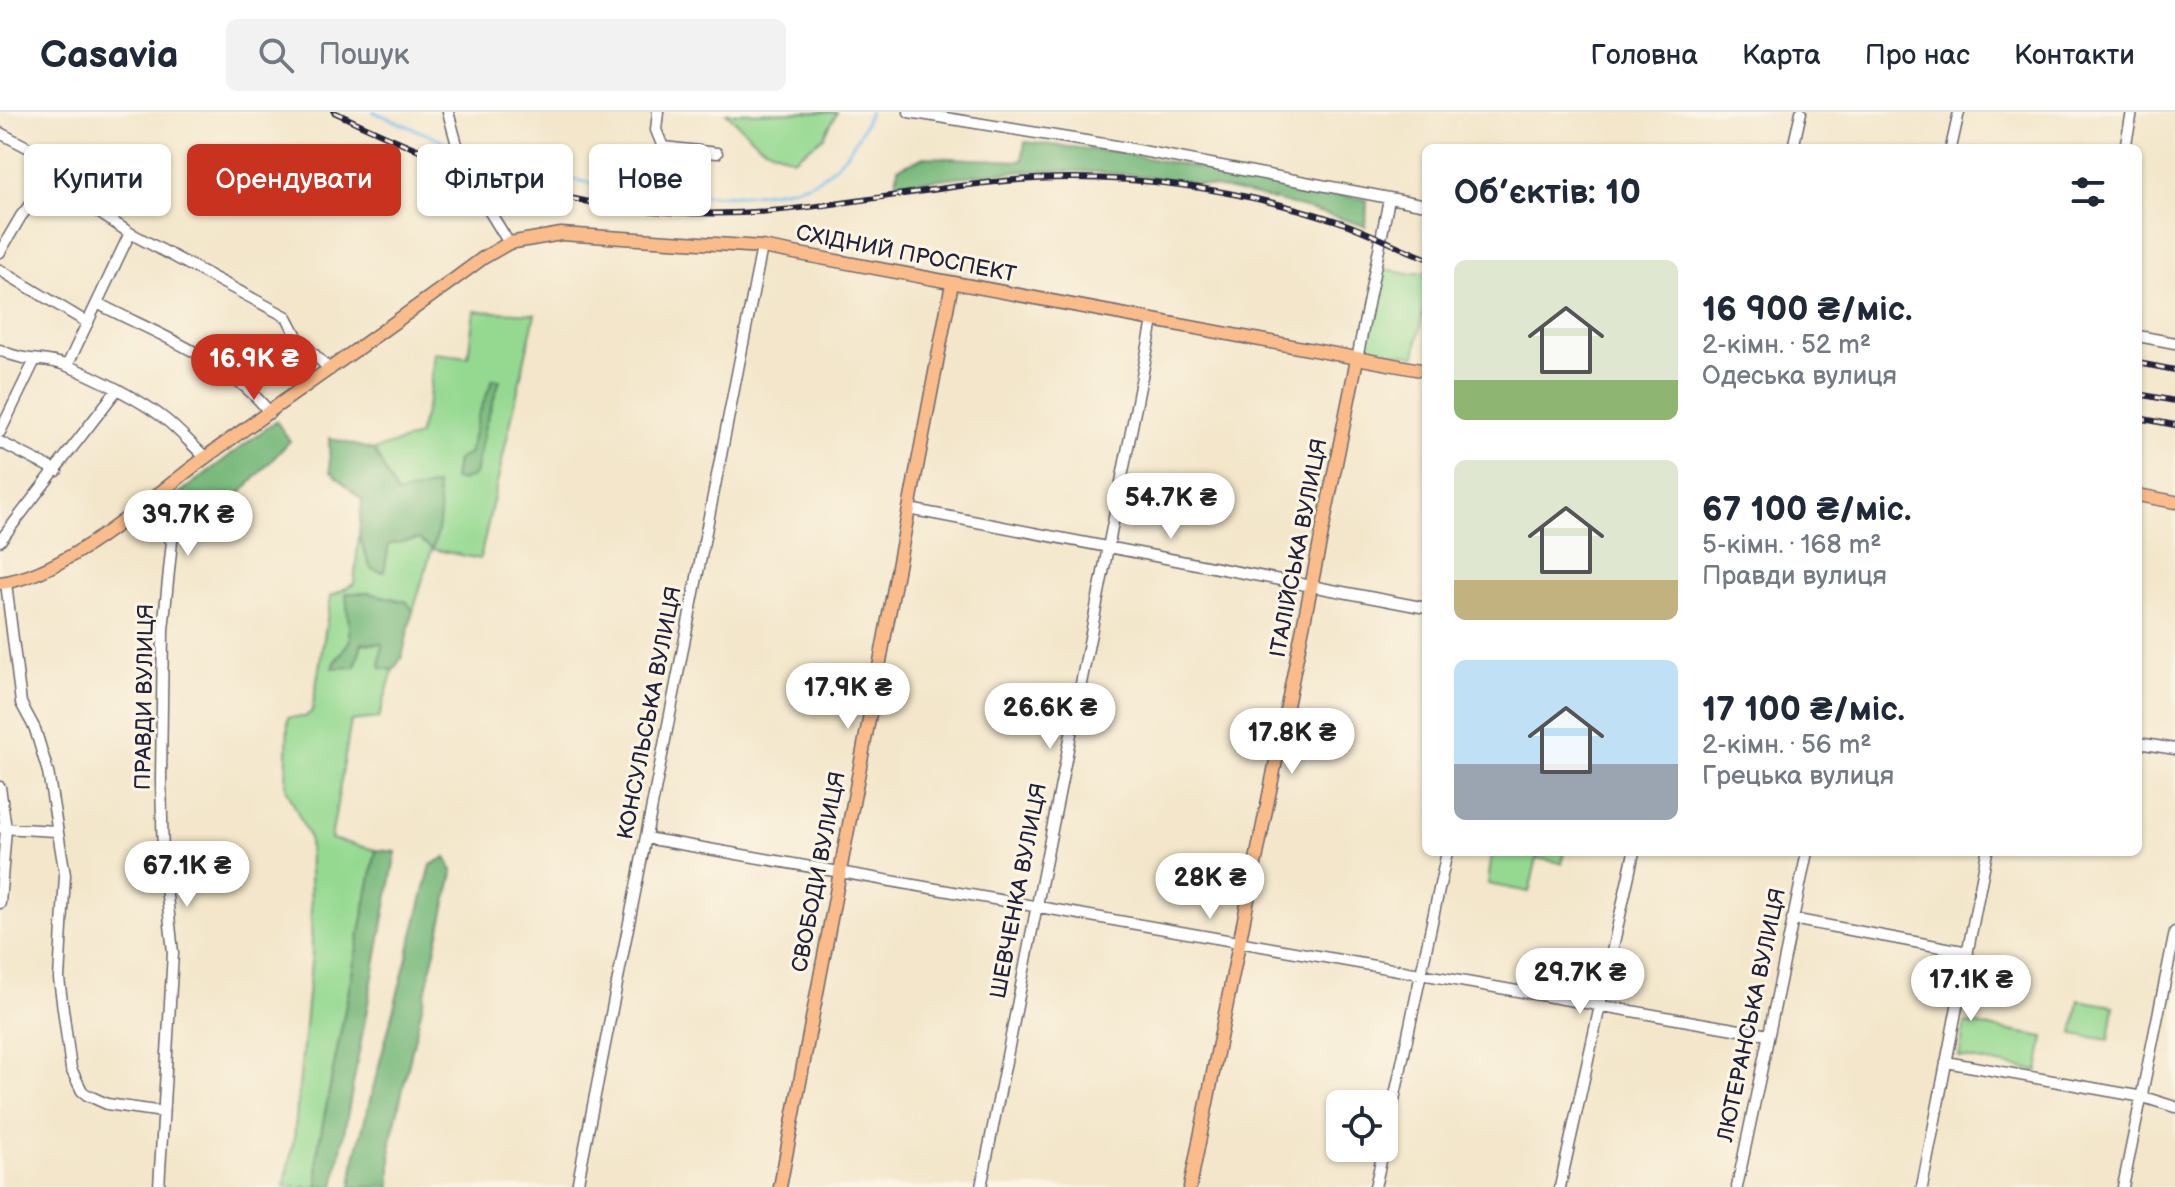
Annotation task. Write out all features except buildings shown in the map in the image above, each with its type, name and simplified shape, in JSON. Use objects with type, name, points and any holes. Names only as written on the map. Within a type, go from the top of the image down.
[{"type":"main road","name":"СХІДНИЙ ПРОСПЕКТ","points":[[3,583],[68,557],[483,258],[509,243],[561,234],[762,247],[1422,370]]},
{"type":"main road","name":"СВОБОДИ ВУЛИЦЯ","points":[[780,1187],[952,283]]},
{"type":"main road","name":"ІТАЛІЙСЬКА ВУЛИЦЯ","points":[[1190,1187],[1357,359]]},
{"type":"main road","points":[[2142,496],[2175,502]]},
{"type":"street","points":[[448,112],[462,164],[509,243]]},
{"type":"street","points":[[658,112],[656,130],[663,147],[717,153]]},
{"type":"street","points":[[909,112],[1116,146],[1422,204]]},
{"type":"street","points":[[1794,144],[1801,112]]},
{"type":"street","points":[[1952,144],[1959,112]]},
{"type":"street","points":[[2126,144],[2132,112]]},
{"type":"street","points":[[0,133],[24,145]]},
{"type":"street","name":"ІТАЛІЙСЬКА ВУЛИЦЯ","points":[[1357,359],[1389,199]]},
{"type":"street","points":[[0,252],[24,212]]},
{"type":"street","points":[[104,216],[287,317],[298,338],[330,370]]},
{"type":"street","points":[[67,366],[130,233]]},
{"type":"street","name":"КОНСУЛЬСЬКА ВУЛИЦЯ","points":[[577,1187],[762,247]]},
{"type":"street","points":[[0,270],[88,323]]},
{"type":"street","points":[[97,303],[227,371],[253,392],[270,413]]},
{"type":"street","name":"ШЕВЧЕНКА ВУЛИЦЯ","points":[[981,1187],[1153,321]]},
{"type":"street","points":[[2142,337],[2175,343]]},
{"type":"street","points":[[0,350],[34,362],[44,359],[67,366],[116,391],[163,417],[206,458]]},
{"type":"street","points":[[0,432],[34,362]]},
{"type":"street","points":[[0,541],[116,391]]},
{"type":"street","points":[[0,442],[57,471]]},
{"type":"street","name":"ПРАВДИ ВУЛИЦЯ","points":[[140,508],[172,541],[163,630],[163,858],[173,953],[159,1187]]},
{"type":"street","points":[[909,509],[1422,607]]},
{"type":"street","points":[[3,583],[21,703],[35,729],[48,772],[65,875],[59,979],[71,1069],[87,1095],[107,1104],[163,1112]]},
{"type":"street","points":[[2142,744],[2175,749]]},
{"type":"street","points":[[0,787],[3,828],[0,903]]},
{"type":"street","points":[[3,828],[56,831]]},
{"type":"street","points":[[646,838],[1768,1035]]},
{"type":"street","points":[[1396,1090],[1446,856]]},
{"type":"street","points":[[1560,1187],[1633,856]]},
{"type":"street","name":"ЛЮТЕРАНСЬКА ВУЛИЦЯ","points":[[1737,1187],[1806,856]]},
{"type":"street","points":[[1922,1187],[1986,856]]},
{"type":"street","points":[[1792,919],[1968,952]]},
{"type":"street","points":[[2123,1187],[2175,932]]},
{"type":"street","points":[[1946,1062],[2143,1097],[2175,1107]]},
{"type":"street","points":[[1375,1187],[1381,1162]]},
{"type":"green space","points":[[837,112],[824,137],[793,159],[760,145],[726,113]]},
{"type":"green space","points":[[1025,142],[1115,152],[1367,200],[1366,226],[1236,191],[1102,172],[1012,172],[896,184],[898,168],[924,157],[1022,161]]},
{"type":"green space","points":[[1381,268],[1408,274],[1422,272],[1422,318],[1415,356],[1365,347]]},
{"type":"green space","points":[[474,311],[535,314],[480,559],[432,549],[413,611],[406,602],[369,593],[347,593],[350,640],[334,662],[355,667],[362,643],[382,644],[381,667],[393,670],[379,718],[351,721],[331,839],[376,850],[317,1154],[318,1187],[284,1187],[294,1139],[312,953],[309,837],[286,788],[288,717],[305,717],[312,711],[331,596],[354,584],[359,535],[371,569],[383,572],[389,544],[419,539],[374,450],[418,436],[429,399],[434,353],[468,357]]},
{"type":"green space","points":[[493,379],[500,380],[485,426],[475,475],[462,481],[454,479],[457,460],[469,454],[478,416]]},
{"type":"green space","points":[[276,421],[290,441],[239,495],[222,497],[199,519],[183,528],[168,519],[168,502]]},
{"type":"green space","points":[[329,438],[374,450],[397,494],[436,485],[440,517],[432,549],[419,539],[389,544],[384,572],[371,569],[359,535],[362,500],[330,471]]},
{"type":"green space","points":[[346,593],[369,593],[407,602],[413,611],[402,657],[393,670],[380,668],[382,644],[362,643],[355,667],[332,668],[350,640]]},
{"type":"green space","points":[[376,850],[396,852],[334,1187],[318,1187],[317,1154]]},
{"type":"green space","points":[[1492,856],[1563,856],[1562,863],[1537,858],[1529,892],[1488,884]]},
{"type":"green space","points":[[446,857],[453,873],[391,1140],[391,1187],[351,1187],[355,1158],[431,865]]},
{"type":"green space","points":[[2079,1000],[2114,1006],[2109,1040],[2073,1034]]},
{"type":"green space","points":[[1965,1023],[2044,1037],[2038,1071],[1959,1057]]},
{"type":"waterway","points":[[374,112],[450,144]]},
{"type":"waterway","points":[[573,179],[676,194],[763,193],[801,186],[835,167],[852,146],[870,112]]},
{"type":"railway","points":[[334,112],[439,158],[492,177],[599,204],[711,214],[808,207],[1037,179],[1141,181],[1208,189],[1305,211],[1348,225],[1422,256]]},
{"type":"railway","points":[[2142,364],[2175,370]]},
{"type":"railway","points":[[2142,395],[2175,401]]},
{"type":"railway","points":[[2142,419],[2175,425]]}]
